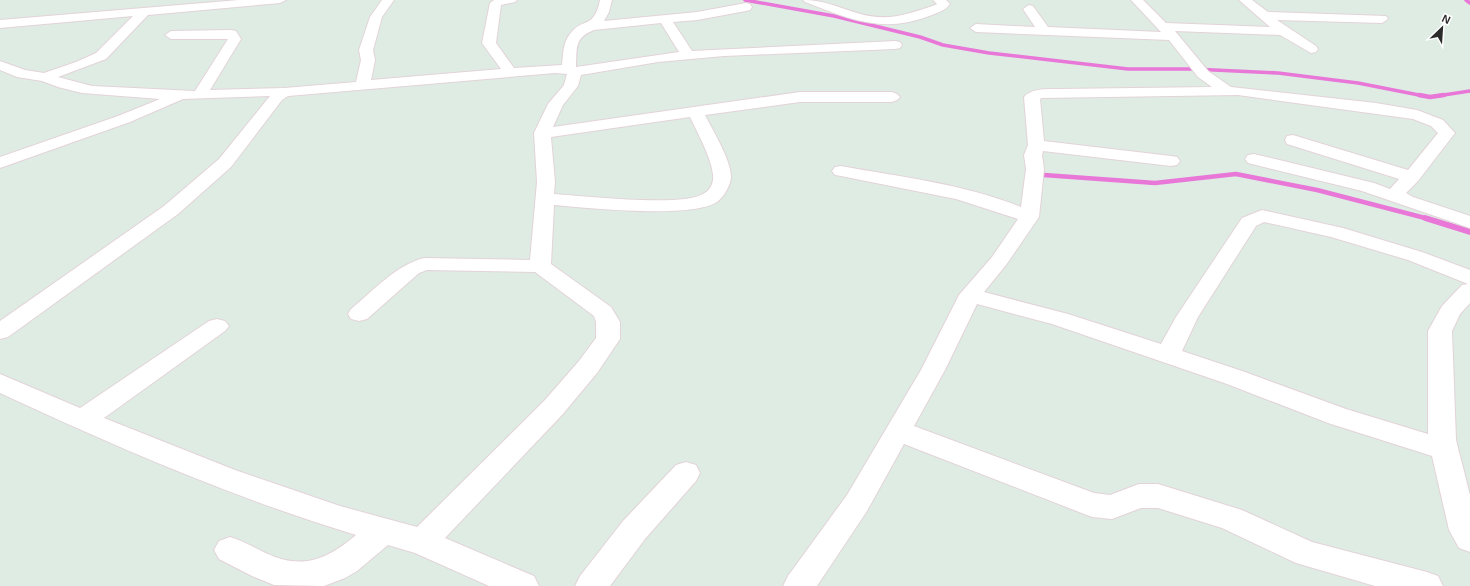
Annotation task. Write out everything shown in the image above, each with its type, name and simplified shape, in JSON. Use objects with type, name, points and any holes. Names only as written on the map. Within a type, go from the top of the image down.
[{"type":"street","points":[[0,24],[143,13],[280,0]]},
{"type":"street","points":[[362,86],[368,60],[366,50],[376,17],[388,0]]},
{"type":"street","points":[[511,74],[489,43],[496,3],[512,0]]},
{"type":"street","points":[[540,266],[546,182],[542,133],[556,104],[571,86],[572,41],[575,36],[592,26],[600,18],[605,10],[606,0]]},
{"type":"street","points":[[809,0],[853,15],[880,21],[902,20],[939,8],[944,4],[939,0]]},
{"type":"street","points":[[1137,0],[1163,28],[1173,36],[1200,70],[1226,90]]},
{"type":"street","points":[[1245,0],[1283,31],[1310,49]]},
{"type":"street","points":[[38,22],[69,10],[104,3]]},
{"type":"street","points":[[195,7],[168,40],[231,34],[235,39],[199,95]]},
{"type":"street","points":[[592,26],[697,16],[746,7]]},
{"type":"street","points":[[1029,9],[1044,31]]},
{"type":"street","points":[[0,65],[22,74],[44,76],[81,65],[101,56],[143,13]]},
{"type":"street","points":[[1266,16],[1382,19]]},
{"type":"street","points":[[665,19],[688,55]]},
{"type":"street","points":[[976,28],[1173,36]]},
{"type":"street","points":[[1163,28],[1283,31]]},
{"type":"street","points":[[44,76],[55,82],[78,88],[109,91],[181,95],[252,91],[284,92],[572,70],[688,55],[724,52],[895,45]]},
{"type":"street","points":[[799,586],[856,503],[933,370],[970,295],[999,261],[1029,217],[1035,169],[1033,155],[1036,145],[1032,98],[1040,94],[1177,97],[1226,90],[1376,108],[1417,115],[1437,123],[1447,133],[1412,177],[1396,194],[1406,201]]},
{"type":"street","points":[[0,332],[75,280],[171,210],[225,163],[277,97],[284,92]]},
{"type":"street","points":[[0,163],[124,120],[181,95]]},
{"type":"street","points":[[542,133],[800,97],[892,97]]},
{"type":"street","points":[[545,199],[642,204],[677,204],[708,199],[720,187],[723,175],[695,111]]},
{"type":"street","points":[[1293,140],[1412,177]]},
{"type":"street","points":[[1036,145],[1171,161]]},
{"type":"street","points":[[1254,159],[1368,187],[1470,222]]},
{"type":"street","points":[[841,171],[972,197],[1003,206],[1029,217]]},
{"type":"street","points":[[1167,356],[1187,317],[1249,222],[1262,216],[1336,232],[1415,256],[1470,278]]},
{"type":"street","points":[[359,314],[412,270],[424,264],[540,266],[603,312],[608,322],[608,339],[588,368],[553,408],[422,542]]},
{"type":"street","points":[[1470,290],[1450,311],[1440,331],[1441,402],[1444,449],[1464,530],[1470,539]]},
{"type":"street","points":[[970,295],[1060,319],[1236,378],[1337,416],[1444,449]]},
{"type":"street","points":[[82,420],[172,360],[217,326]]},
{"type":"street","points":[[0,383],[82,420],[225,478],[340,518],[422,542],[523,586]]},
{"type":"street","points":[[898,431],[1102,507],[1112,507],[1139,496],[1158,496],[1231,519],[1308,554],[1427,586]]},
{"type":"street","points":[[591,586],[634,530],[686,473]]},
{"type":"street","points":[[230,550],[274,571],[298,576],[320,577],[336,570],[347,562],[383,531]]},
{"type":"waterway","points":[[745,0],[834,16],[920,37],[943,45],[989,53],[1128,69],[1193,69],[1278,73],[1358,83],[1424,96]]},
{"type":"waterway","points":[[1466,0],[1470,3]]},
{"type":"waterway","points":[[1437,96],[1470,91]]},
{"type":"waterway","points":[[1419,95],[1430,97],[1437,96]]},
{"type":"waterway","points":[[1437,96],[1444,95]]},
{"type":"waterway","points":[[1044,175],[1155,183],[1236,174],[1317,190],[1429,219]]},
{"type":"waterway","points":[[1425,218],[1470,232]]}]
